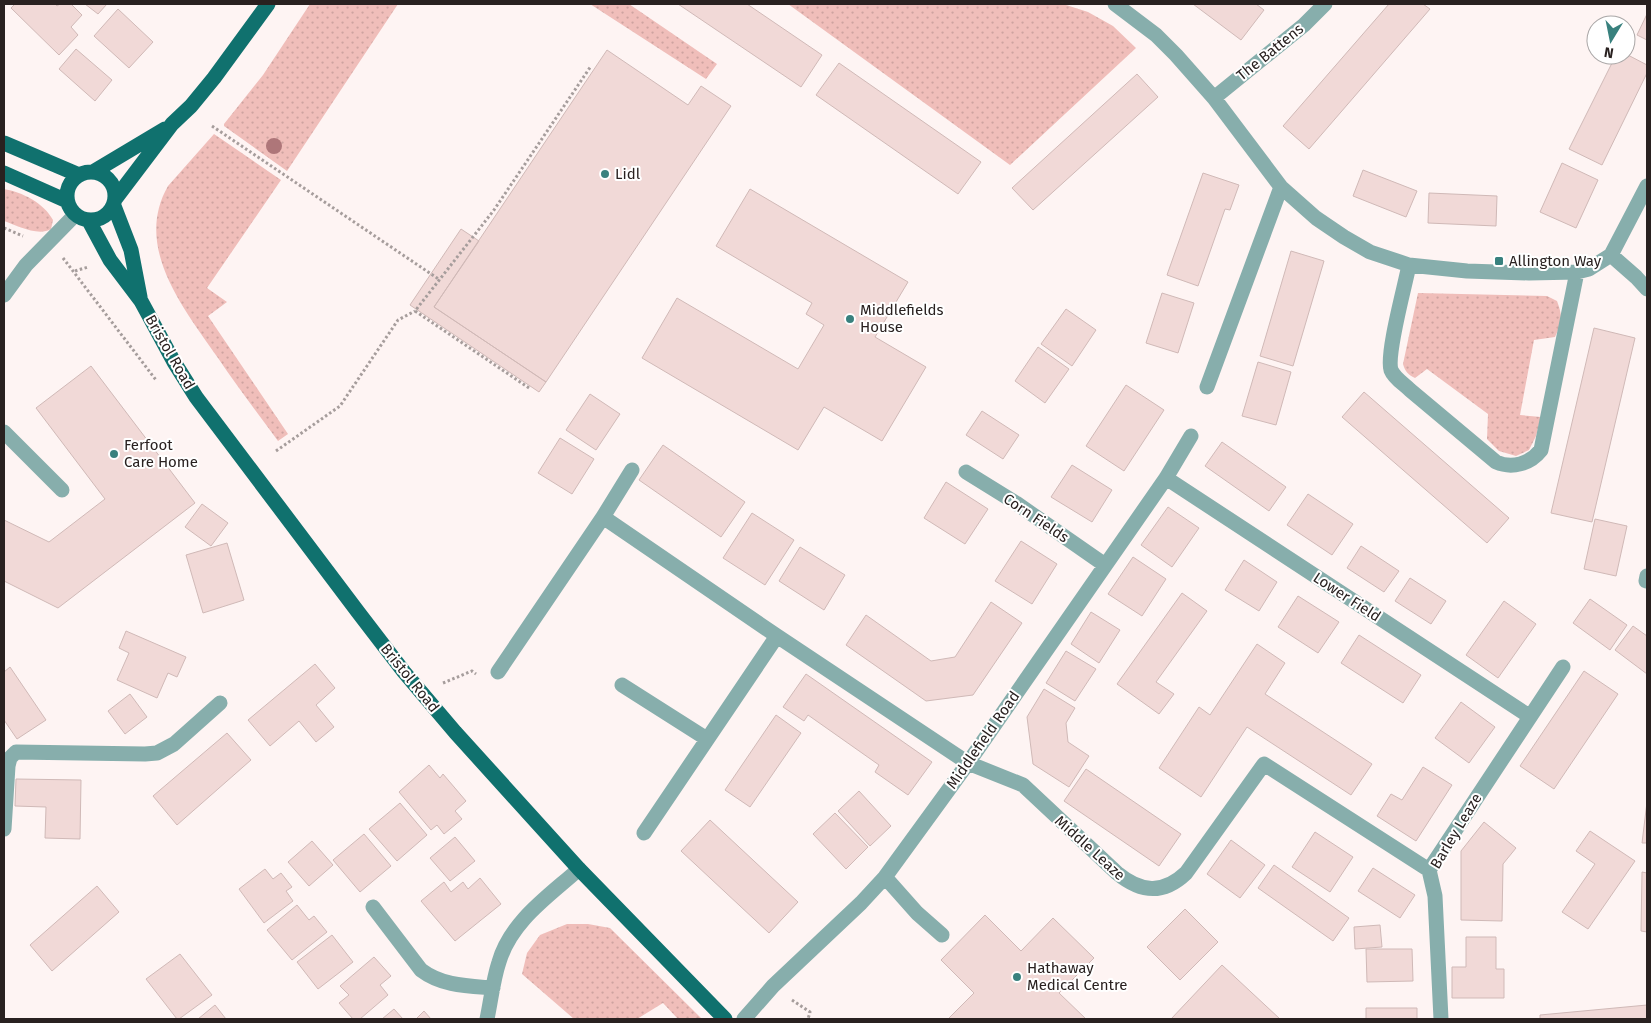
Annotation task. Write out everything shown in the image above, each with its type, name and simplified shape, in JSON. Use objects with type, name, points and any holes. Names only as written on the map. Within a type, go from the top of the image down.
[{"type":"main road","points":[[4,174],[77,212],[104,217],[110,212],[115,202],[172,124],[191,106],[214,78],[268,4]]},
{"type":"main road","points":[[77,212],[67,194],[73,180],[172,124]]},
{"type":"main road","points":[[4,142],[86,174],[101,174],[107,178],[115,190],[115,202]]},
{"type":"main road","name":"Bristol Road","points":[[115,202],[131,250],[141,301]]},
{"type":"main road","name":"Bristol Road","points":[[77,212],[141,301],[174,362],[196,397],[404,672],[455,732],[579,869],[725,1019]]},
{"type":"street","points":[[1115,4],[1156,35],[1176,55],[1214,98],[1281,187],[1316,218],[1370,252],[1409,265],[1467,271],[1576,272],[1588,269],[1611,255],[1647,186]]},
{"type":"street","name":"The Battens","points":[[1214,98],[1304,25],[1325,4]]},
{"type":"street","points":[[1207,387],[1281,187]]},
{"type":"street","points":[[4,295],[26,265],[77,212]]},
{"type":"street","points":[[1611,255],[1647,289]]},
{"type":"street","points":[[1409,265],[1391,350],[1391,369],[1397,378],[1410,390],[1496,462],[1504,465],[1523,463],[1537,456],[1541,450],[1576,272]]},
{"type":"street","points":[[4,432],[62,490]]},
{"type":"street","name":"Middlefield Road","points":[[744,1019],[773,986],[885,877],[968,763],[1166,478],[1191,436]]},
{"type":"street","points":[[498,672],[603,517],[632,470]]},
{"type":"street","name":"Corn Fields","points":[[966,472],[1016,503],[1105,565]]},
{"type":"street","name":"Lower Field","points":[[1166,478],[1529,716]]},
{"type":"street","name":"Middle Leaze","points":[[603,517],[968,763],[1023,785],[1117,873],[1138,887],[1148,889],[1168,886],[1186,873],[1264,764],[1429,870]]},
{"type":"street","points":[[644,832],[777,636]]},
{"type":"street","name":"Barley Leaze","points":[[1441,1019],[1435,896],[1429,870],[1563,667]]},
{"type":"street","points":[[622,685],[707,740]]},
{"type":"street","points":[[4,829],[8,766],[10,758],[16,752],[145,754],[157,752],[174,744],[220,703]]},
{"type":"street","points":[[487,1019],[499,962],[515,930],[520,923],[579,869]]},
{"type":"street","points":[[885,877],[917,913],[942,935]]},
{"type":"street","points":[[373,907],[421,970],[428,975],[446,983],[493,988]]},
{"type":"path","points":[[276,451],[340,406],[398,320],[414,311],[494,210],[591,66]]},
{"type":"path","points":[[212,126],[440,280]]},
{"type":"path","points":[[4,228],[46,244],[69,264],[160,385]]},
{"type":"path","points":[[414,311],[529,388]]},
{"type":"path","points":[[442,683],[472,671],[489,682],[498,672]]},
{"type":"path","points":[[773,986],[810,1012],[808,1019]]},
{"type":"shaded area","points":[[310,4],[398,4],[287,171],[224,126],[224,124],[263,75]]},
{"type":"shaded area","points":[[590,4],[629,4],[717,64],[706,79]]},
{"type":"shaded area","points":[[788,4],[1063,4],[1088,12],[1113,26],[1136,48],[1010,165]]},
{"type":"shaded area","points":[[214,134],[281,180],[207,288],[227,302],[208,316],[288,434],[278,441],[191,319],[167,276],[159,254],[156,232],[159,209],[168,186]]},
{"type":"shaded area","points":[[4,189],[32,199],[44,208],[53,220],[51,229],[40,232],[34,231],[4,221]]},
{"type":"shaded area","points":[[1418,293],[1547,296],[1557,301],[1561,319],[1555,337],[1534,340],[1520,415],[1541,417],[1536,436],[1529,450],[1516,456],[1499,451],[1487,439],[1488,414],[1427,369],[1415,378],[1406,371],[1403,364]]},
{"type":"shaded area","points":[[567,924],[588,924],[610,928],[702,1019],[678,1019],[663,1003],[637,1019],[574,1019],[522,974],[527,953],[540,935]]},
{"type":"building","points":[[15,4],[55,4],[57,6],[60,4],[71,4],[82,15],[71,27],[78,35],[59,55],[11,8]]},
{"type":"building","points":[[85,4],[107,4],[98,14]]},
{"type":"building","points":[[678,4],[747,4],[822,55],[801,87]]},
{"type":"building","points":[[1193,4],[1256,4],[1264,10],[1241,40]]},
{"type":"building","points":[[1389,4],[1423,4],[1430,9],[1309,149],[1283,126]]},
{"type":"building","points":[[118,9],[153,42],[129,68],[94,36]]},
{"type":"building","points":[[1647,14],[1647,40],[1637,35]]},
{"type":"building","points":[[76,49],[112,80],[95,101],[59,69]]},
{"type":"building","name":"Lidl","points":[[607,50],[688,105],[701,86],[731,106],[546,382],[434,307]]},
{"type":"building","points":[[1636,59],[1647,65],[1647,73],[1602,165],[1569,149],[1611,65],[1636,65]]},
{"type":"building","points":[[839,63],[981,162],[958,194],[816,95]]},
{"type":"building","points":[[1137,74],[1158,97],[1033,210],[1012,188]]},
{"type":"building","points":[[1562,163],[1598,180],[1576,228],[1540,212]]},
{"type":"building","points":[[1363,170],[1417,191],[1406,217],[1353,196]]},
{"type":"building","points":[[1203,173],[1239,185],[1230,210],[1225,209],[1198,286],[1167,275]]},
{"type":"building","name":"Middlefields House","points":[[750,189],[908,282],[875,337],[926,367],[882,441],[824,407],[798,450],[642,358],[677,298],[798,369],[824,325],[806,314],[812,303],[716,246]]},
{"type":"building","points":[[1429,193],[1497,196],[1496,226],[1428,223]]},
{"type":"building","points":[[461,229],[479,241],[434,307],[546,382],[539,392],[410,305]]},
{"type":"building","points":[[1291,251],[1324,261],[1293,366],[1260,356]]},
{"type":"building","points":[[1162,293],[1194,303],[1178,353],[1146,343]]},
{"type":"building","points":[[1066,309],[1096,330],[1072,366],[1041,344]]},
{"type":"building","points":[[1594,328],[1635,338],[1592,522],[1551,513]]},
{"type":"building","points":[[1038,347],[1069,369],[1045,403],[1015,381]]},
{"type":"building","points":[[1258,362],[1291,372],[1276,425],[1242,416]]},
{"type":"building","name":"Ferfoot Care Home","points":[[91,366],[195,503],[58,608],[4,581],[4,520],[49,542],[105,499],[36,408]]},
{"type":"building","points":[[1126,385],[1164,410],[1124,471],[1086,446]]},
{"type":"building","points":[[1364,392],[1509,518],[1487,543],[1342,417]]},
{"type":"building","points":[[590,394],[620,414],[596,450],[566,430]]},
{"type":"building","points":[[982,411],[1019,435],[1003,459],[966,435]]},
{"type":"building","points":[[560,438],[594,459],[572,494],[538,473]]},
{"type":"building","points":[[1222,442],[1286,487],[1269,511],[1205,466]]},
{"type":"building","points":[[663,445],[745,502],[721,537],[639,480]]},
{"type":"building","points":[[1072,465],[1112,490],[1092,522],[1051,497]]},
{"type":"building","points":[[946,482],[988,509],[965,544],[924,518]]},
{"type":"building","points":[[1308,494],[1353,524],[1332,555],[1287,525]]},
{"type":"building","points":[[202,504],[228,523],[211,546],[185,527]]},
{"type":"building","points":[[1168,507],[1199,528],[1172,567],[1141,545]]},
{"type":"building","points":[[752,513],[794,540],[765,585],[723,558]]},
{"type":"building","points":[[1595,519],[1627,526],[1616,576],[1584,569]]},
{"type":"building","points":[[1021,541],[1057,564],[1032,604],[995,581]]},
{"type":"building","points":[[227,543],[244,600],[203,613],[186,555]]},
{"type":"building","points":[[1361,546],[1399,571],[1384,592],[1347,568]]},
{"type":"building","points":[[800,547],[845,575],[824,610],[779,581]]},
{"type":"building","points":[[1133,557],[1166,579],[1142,616],[1108,594]]},
{"type":"building","points":[[1244,560],[1277,582],[1259,611],[1225,590]]},
{"type":"building","points":[[1410,578],[1446,601],[1431,624],[1395,601]]},
{"type":"building","points":[[1182,593],[1207,611],[1156,682],[1174,694],[1159,714],[1117,684]]},
{"type":"building","points":[[1298,596],[1339,622],[1318,653],[1278,627]]},
{"type":"building","points":[[1590,599],[1627,625],[1610,650],[1573,623]]},
{"type":"building","points":[[1504,601],[1536,624],[1498,678],[1466,655]]},
{"type":"building","points":[[991,602],[1022,623],[973,695],[926,701],[846,645],[866,615],[931,661],[955,657]]},
{"type":"building","points":[[1091,612],[1120,630],[1099,663],[1071,644]]},
{"type":"building","points":[[1633,626],[1647,636],[1647,674],[1615,650]]},
{"type":"building","points":[[126,631],[186,657],[177,677],[168,673],[157,698],[117,680],[129,653],[119,648]]},
{"type":"building","points":[[1359,635],[1421,675],[1403,703],[1341,663]]},
{"type":"building","points":[[1257,644],[1285,663],[1265,694],[1372,764],[1351,795],[1247,727],[1201,797],[1159,768],[1199,707],[1210,715]]},
{"type":"building","points":[[1066,651],[1096,669],[1075,701],[1046,683]]},
{"type":"building","points":[[315,664],[335,688],[316,705],[334,727],[316,742],[299,721],[270,746],[248,720]]},
{"type":"building","points":[[10,667],[46,720],[17,739],[4,720],[4,672]]},
{"type":"building","points":[[1584,671],[1618,694],[1554,789],[1520,766]]},
{"type":"building","points":[[806,674],[932,762],[908,795],[875,772],[879,765],[808,715],[804,721],[783,707]]},
{"type":"building","points":[[1044,689],[1075,708],[1066,723],[1068,742],[1089,756],[1069,787],[1033,764],[1027,717]]},
{"type":"building","points":[[130,694],[147,717],[125,734],[108,711]]},
{"type":"building","points":[[1461,702],[1495,727],[1469,763],[1435,738]]},
{"type":"building","points":[[776,715],[801,733],[750,807],[725,790]]},
{"type":"building","points":[[227,733],[251,760],[177,825],[153,796]]},
{"type":"building","points":[[429,765],[440,778],[443,774],[466,801],[455,811],[462,819],[444,834],[437,825],[431,830],[399,792]]},
{"type":"building","points":[[1423,767],[1452,785],[1416,841],[1377,816],[1391,794],[1402,800]]},
{"type":"building","points":[[1086,769],[1181,834],[1159,866],[1064,801]]},
{"type":"building","points":[[16,779],[81,780],[80,839],[45,838],[46,807],[15,806]]},
{"type":"building","points":[[859,791],[891,826],[870,846],[838,811]]},
{"type":"building","points":[[1647,802],[1647,843],[1642,843]]},
{"type":"building","points":[[400,803],[427,835],[397,861],[369,829]]},
{"type":"building","points":[[835,813],[868,847],[846,869],[813,834]]},
{"type":"building","points":[[710,820],[798,902],[769,933],[681,851]]},
{"type":"building","points":[[1484,822],[1516,848],[1503,864],[1502,921],[1461,920],[1461,851]]},
{"type":"building","points":[[1590,831],[1635,861],[1588,929],[1562,912],[1595,864],[1576,851]]},
{"type":"building","points":[[1315,832],[1353,857],[1330,892],[1292,867]]},
{"type":"building","points":[[364,834],[391,866],[360,892],[333,860]]},
{"type":"building","points":[[455,837],[475,861],[450,881],[430,858]]},
{"type":"building","points":[[1231,840],[1265,865],[1240,898],[1207,874]]},
{"type":"building","points":[[312,841],[333,865],[309,886],[288,862]]},
{"type":"building","points":[[1274,865],[1349,918],[1333,941],[1258,888]]},
{"type":"building","points":[[1373,868],[1415,895],[1400,918],[1358,891]]},
{"type":"building","points":[[265,869],[273,879],[281,873],[292,887],[286,891],[293,901],[264,923],[239,889]]},
{"type":"building","points":[[1642,872],[1647,873],[1647,932],[1641,931]]},
{"type":"building","points":[[480,878],[501,904],[455,941],[421,901],[444,882],[451,892],[463,882],[468,889]]},
{"type":"building","points":[[97,886],[119,912],[52,971],[30,945]]},
{"type":"building","points":[[297,905],[309,920],[314,916],[327,932],[292,960],[267,930]]},
{"type":"building","points":[[1185,909],[1218,942],[1180,980],[1147,947]]},
{"type":"building","name":"Hathaway Medical Centre","points":[[985,915],[1021,951],[1053,918],[1094,958],[1059,993],[1086,1019],[948,1019],[974,993],[941,960]]},
{"type":"building","points":[[1380,925],[1382,947],[1355,949],[1354,927]]},
{"type":"building","points":[[332,935],[353,962],[318,989],[297,962]]},
{"type":"building","points":[[1466,937],[1496,937],[1496,969],[1504,969],[1504,998],[1452,998],[1452,967],[1466,967]]},
{"type":"building","points":[[1366,949],[1412,949],[1413,981],[1367,982]]},
{"type":"building","points":[[180,954],[212,995],[177,1019],[146,979]]},
{"type":"building","points":[[374,957],[391,976],[380,985],[388,995],[360,1019],[353,1019],[339,1003],[349,995],[340,986]]},
{"type":"building","points":[[1222,965],[1280,1019],[1171,1019]]},
{"type":"building","points":[[215,1005],[226,1019],[198,1019]]},
{"type":"building","points":[[1647,1005],[1647,1019],[1540,1019],[1540,1015]]},
{"type":"building","points":[[1366,1008],[1417,1008],[1417,1019],[1366,1019]]},
{"type":"building","points":[[394,1009],[403,1019],[382,1019]]},
{"type":"building","points":[[424,1011],[431,1019],[416,1019]]},
{"type":"place","name":"Lidl","points":[[605,174]]},
{"type":"place","name":"Allington Way","points":[[1499,261]]},
{"type":"place","name":"Middlefields House","points":[[850,319]]},
{"type":"place","name":"Ferfoot Care Home","points":[[114,454]]},
{"type":"place","name":"Hathaway Medical Centre","points":[[1017,977]]}]
